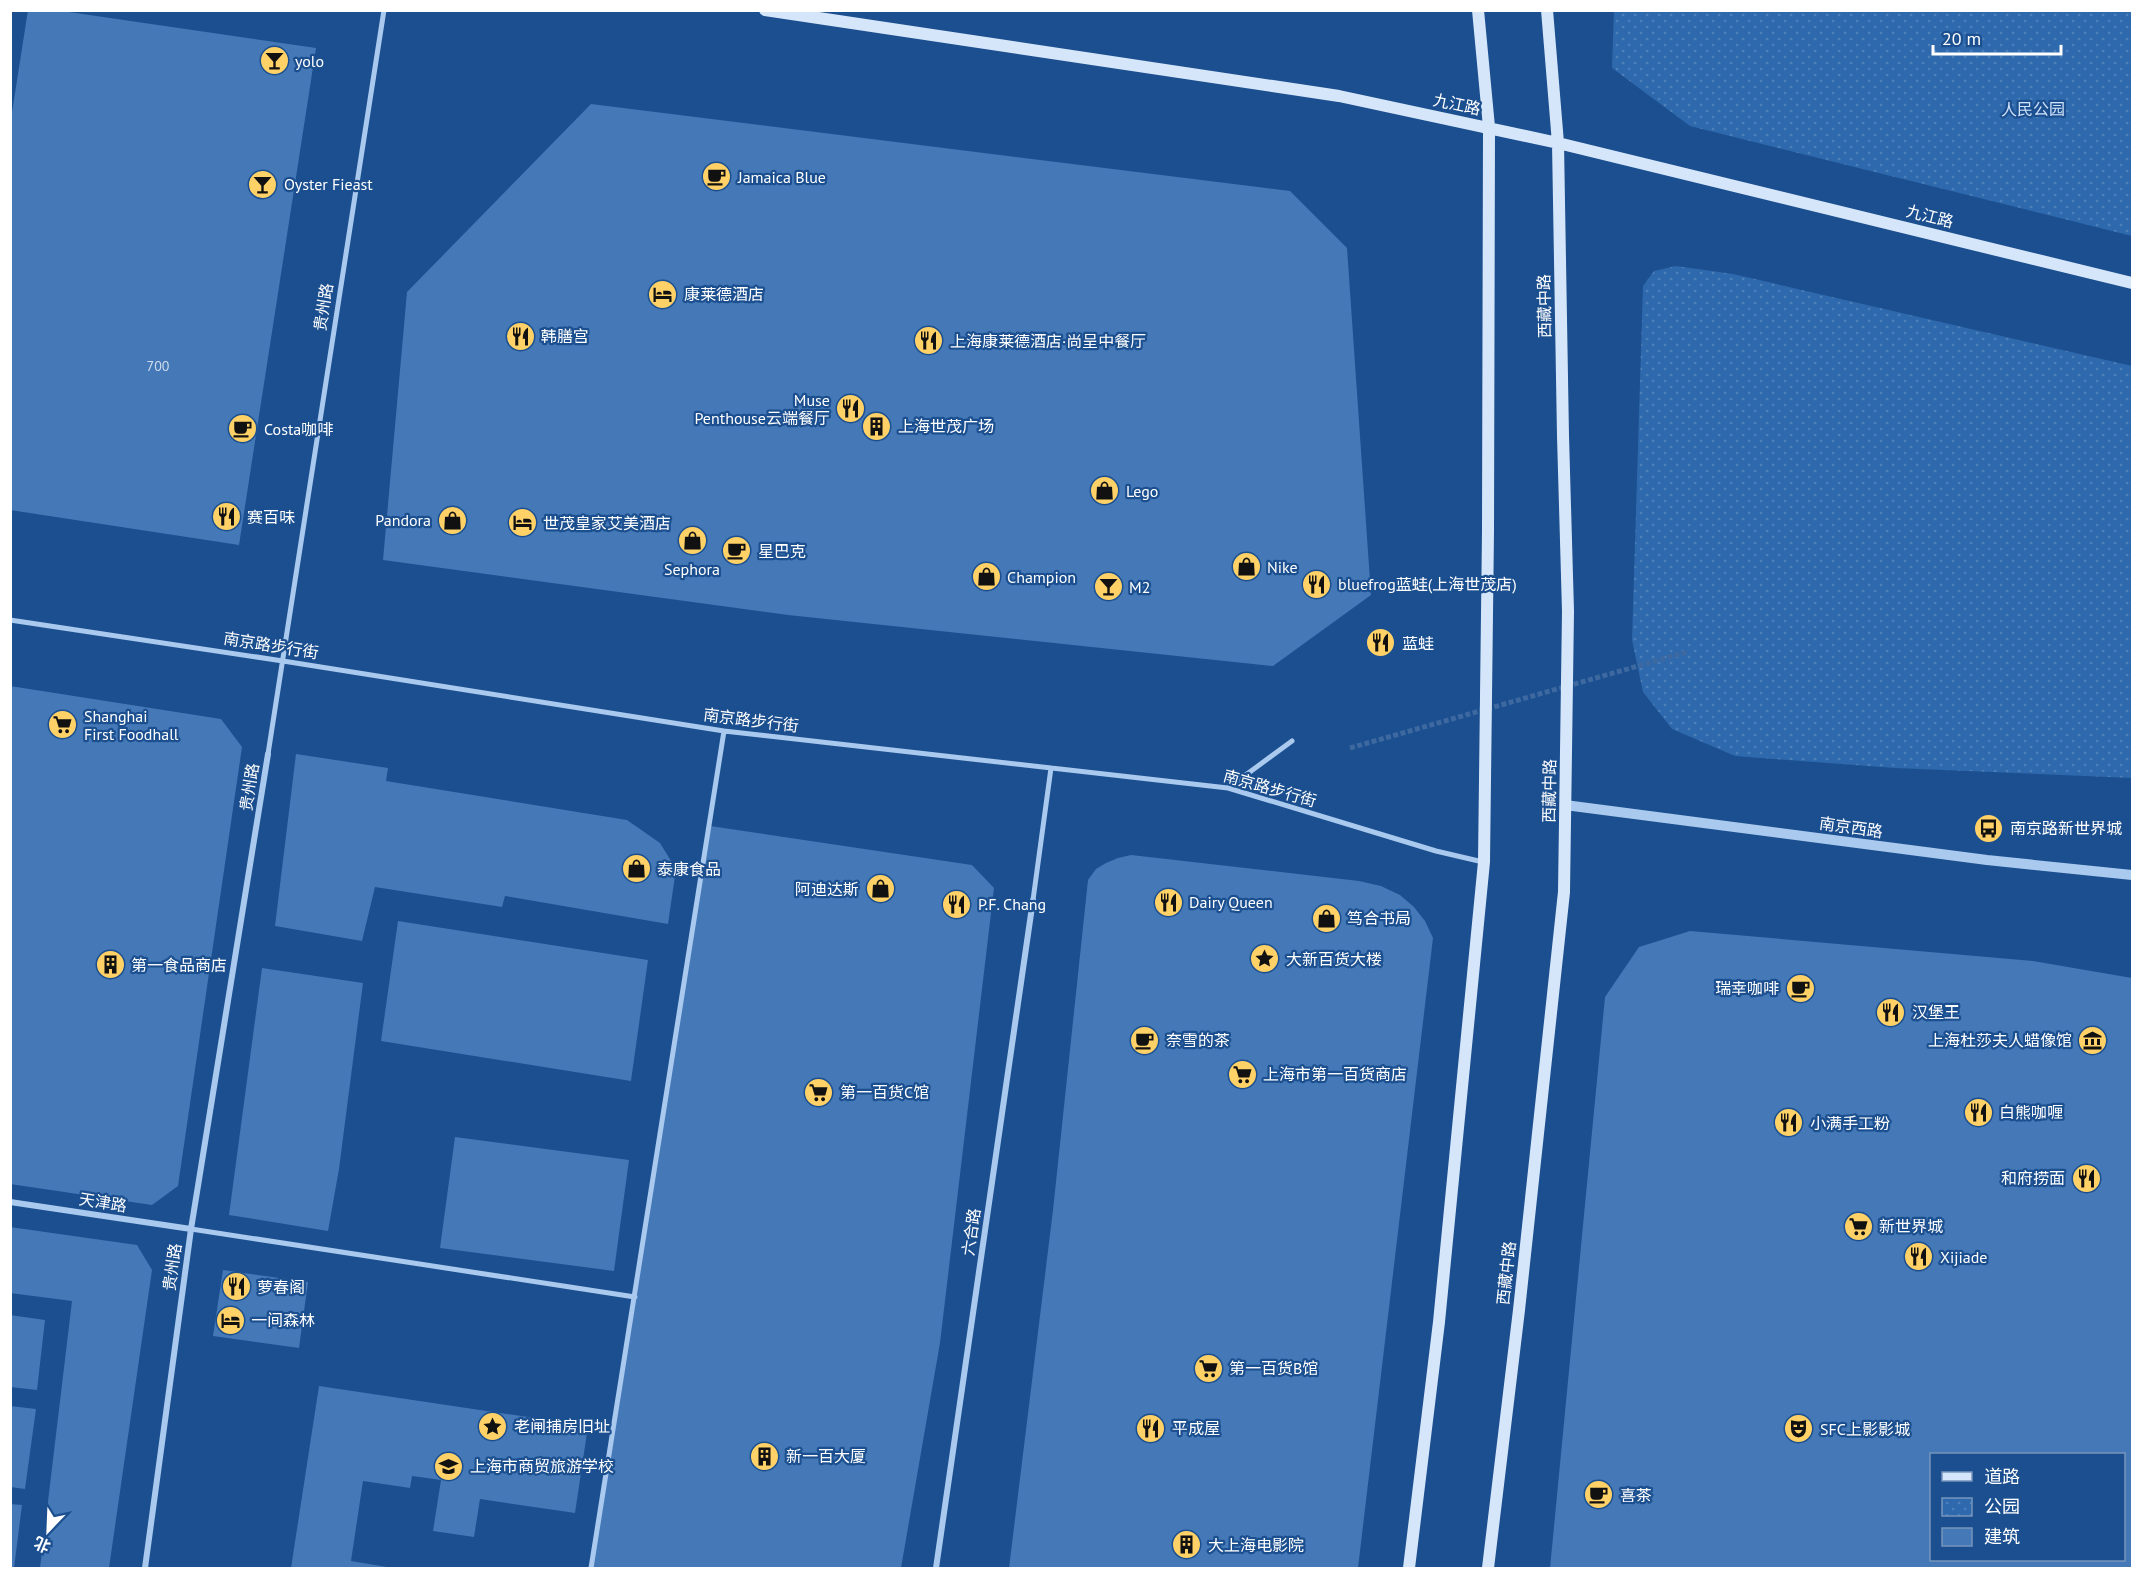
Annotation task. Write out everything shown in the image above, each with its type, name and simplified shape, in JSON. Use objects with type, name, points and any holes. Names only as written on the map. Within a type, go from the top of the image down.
[{"type":"main road","name":"九江路","points":[[765,10],[1339,96],[1558,143],[2133,283]]},
{"type":"main road","points":[[1409,1569],[1439,1322],[1484,862],[1489,127],[1478,10]]},
{"type":"main road","name":"西藏中路","points":[[1488,1569],[1522,1286],[1564,892],[1568,610],[1558,143],[1547,10]]},
{"type":"street","name":"贵州路","points":[[145,1569],[191,1229],[283,661],[384,10]]},
{"type":"street","name":"南京路步行街","points":[[10,620],[724,731],[1228,788],[1436,851],[1484,862]]},
{"type":"street","points":[[591,1569],[724,731]]},
{"type":"street","points":[[1228,788],[1292,741]]},
{"type":"street","points":[[1033,900],[1051,768]]},
{"type":"street","name":"南京西路","points":[[1565,805],[1987,861],[2133,875]]},
{"type":"street","name":"六合路","points":[[936,1569],[1033,900]]},
{"type":"street","name":"天津路","points":[[10,1202],[191,1229]]},
{"type":"street","points":[[191,1229],[635,1296]]},
{"type":"green space","name":"人民公园","points":[[1614,11],[2132,11],[2132,236],[1690,126],[1612,68]]},
{"type":"green space","points":[[1676,266],[1733,274],[2132,366],[2132,778],[1895,768],[1735,756],[1672,729],[1643,692],[1632,640],[1643,286],[1654,271]]},
{"type":"building","points":[[28,10],[55,10],[316,48],[239,545],[10,510],[10,125]]},
{"type":"building","name":"上海世茂广场","points":[[591,104],[1290,191],[1347,248],[1371,595],[1273,666],[788,615],[383,560],[407,292]]},
{"type":"building","name":"第一食品商店","points":[[10,686],[221,719],[242,747],[178,1186],[152,1205],[10,1184]]},
{"type":"building","points":[[296,754],[388,768],[386,781],[627,820],[660,843],[676,869],[668,924],[505,896],[502,907],[375,887],[362,941],[275,926]]},
{"type":"building","name":"第一百货C馆","points":[[710,826],[972,865],[994,888],[940,1343],[901,1568],[591,1568]]},
{"type":"building","points":[[1131,855],[1359,881],[1381,886],[1400,895],[1414,907],[1425,921],[1433,938],[1358,1568],[1009,1568],[1053,1210],[1088,880],[1096,869],[1106,863]]},
{"type":"building","points":[[398,921],[648,960],[631,1081],[381,1041]]},
{"type":"building","name":"新世界城","points":[[1690,931],[2033,961],[2132,978],[2132,1568],[1550,1568],[1605,997],[1639,947]]},
{"type":"building","points":[[262,968],[363,983],[339,1169],[328,1231],[229,1215]]},
{"type":"building","points":[[455,1137],[629,1160],[614,1271],[440,1248]]},
{"type":"building","points":[[10,1227],[137,1245],[152,1270],[109,1568],[40,1568],[72,1301],[10,1293]]},
{"type":"building","points":[[223,1270],[308,1282],[299,1348],[213,1336]]},
{"type":"building","points":[[10,1315],[45,1320],[37,1390],[10,1387]]},
{"type":"building","points":[[319,1386],[588,1426],[575,1513],[480,1499],[474,1537],[433,1531],[441,1480],[412,1476],[410,1488],[363,1481],[351,1561],[393,1568],[291,1568]]},
{"type":"building","points":[[10,1406],[36,1409],[25,1489],[10,1487]]},
{"type":"building","points":[[10,1504],[22,1505],[14,1568],[10,1568]]},
{"type":"tunnel","points":[[1350,748],[1687,652]]},
{"type":"place","name":"yolo","points":[[274,61]]},
{"type":"place","name":"Jamaica Blue","points":[[717,177]]},
{"type":"place","name":"Oyster Fieast","points":[[263,184]]},
{"type":"place","name":"康莱德酒店","points":[[663,294]]},
{"type":"place","name":"韩膳宫","points":[[520,336]]},
{"type":"place","name":"上海康莱德酒店·尚呈中餐厅","points":[[929,341]]},
{"type":"place","name":"Muse Penthouse云端餐厅","points":[[851,409]]},
{"type":"place","name":"上海世茂广场","points":[[877,426]]},
{"type":"place","name":"Costa咖啡","points":[[243,429]]},
{"type":"place","name":"Lego","points":[[1105,491]]},
{"type":"place","name":"赛百味","points":[[226,517]]},
{"type":"place","name":"Pandora","points":[[452,520]]},
{"type":"place","name":"世茂皇家艾美酒店","points":[[522,523]]},
{"type":"place","name":"Sephora","points":[[692,541]]},
{"type":"place","name":"星巴克","points":[[737,551]]},
{"type":"place","name":"Nike","points":[[1246,567]]},
{"type":"place","name":"Champion","points":[[986,577]]},
{"type":"place","name":"bluefrog蓝蛙(上海世茂店)","points":[[1317,584]]},
{"type":"place","name":"M2","points":[[1108,587]]},
{"type":"place","name":"蓝蛙","points":[[1381,643]]},
{"type":"place","name":"Shanghai First Foodhall","points":[[63,725]]},
{"type":"place","name":"南京路新世界城","points":[[1989,828]]},
{"type":"place","name":"泰康食品","points":[[636,869]]},
{"type":"place","name":"阿迪达斯","points":[[880,889]]},
{"type":"place","name":"Dairy Queen","points":[[1168,902]]},
{"type":"place","name":"P.F. Chang","points":[[957,904]]},
{"type":"place","name":"笃合书局","points":[[1326,918]]},
{"type":"place","name":"大新百货大楼","points":[[1265,959]]},
{"type":"place","name":"第一食品商店","points":[[110,965]]},
{"type":"place","name":"瑞幸咖啡","points":[[1800,988]]},
{"type":"place","name":"汉堡王","points":[[1891,1012]]},
{"type":"place","name":"奈雪的茶","points":[[1145,1040]]},
{"type":"place","name":"上海杜莎夫人蜡像馆","points":[[2093,1040]]},
{"type":"place","name":"上海市第一百货商店","points":[[1242,1074]]},
{"type":"place","name":"第一百货C馆","points":[[819,1092]]},
{"type":"place","name":"白熊咖喱","points":[[1978,1112]]},
{"type":"place","name":"小满手工粉","points":[[1789,1123]]},
{"type":"place","name":"和府捞面","points":[[2086,1178]]},
{"type":"place","name":"新世界城","points":[[1858,1226]]},
{"type":"place","name":"Xijiade","points":[[1919,1257]]},
{"type":"place","name":"萝春阁","points":[[236,1287]]},
{"type":"place","name":"一间森林","points":[[230,1320]]},
{"type":"place","name":"第一百货B馆","points":[[1208,1368]]},
{"type":"place","name":"老闸捕房旧址","points":[[493,1426]]},
{"type":"place","name":"平成屋","points":[[1151,1428]]},
{"type":"place","name":"SFC上影影城","points":[[1799,1429]]},
{"type":"place","name":"新一百大厦","points":[[765,1456]]},
{"type":"place","name":"上海市商贸旅游学校","points":[[449,1466]]},
{"type":"place","name":"喜茶","points":[[1599,1495]]},
{"type":"place","name":"大上海电影院","points":[[1187,1545]]}]
